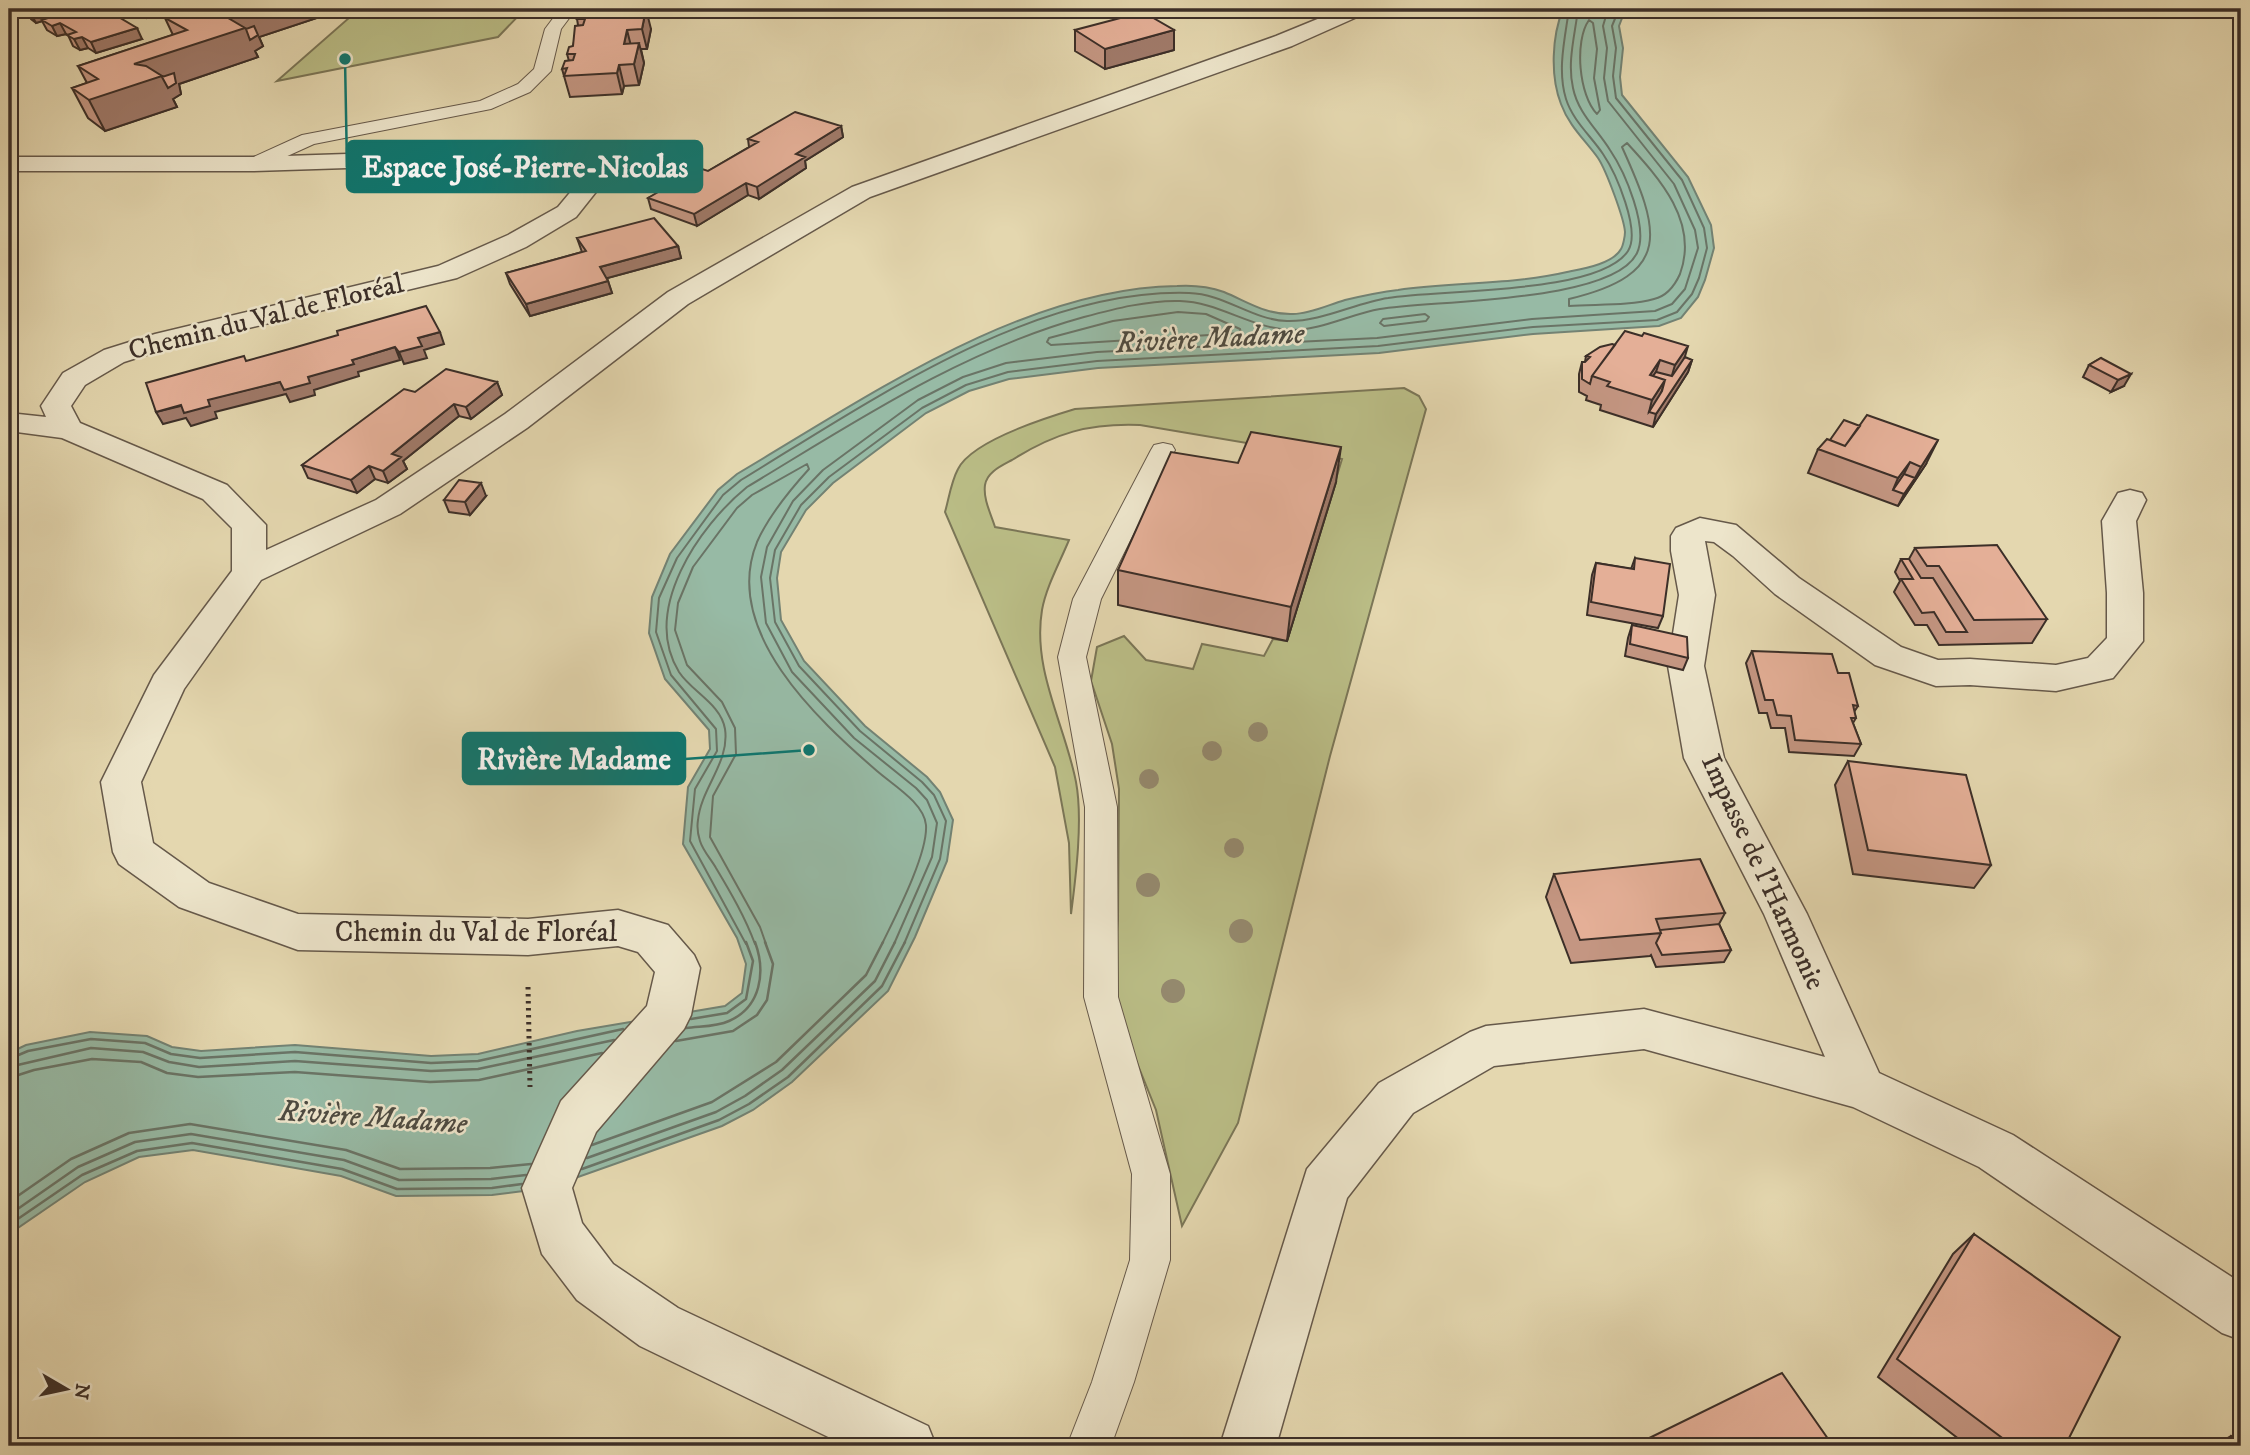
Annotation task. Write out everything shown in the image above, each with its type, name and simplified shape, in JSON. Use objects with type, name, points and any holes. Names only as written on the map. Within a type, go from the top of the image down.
[{"type":"street","points":[[9,422],[68,429],[215,492],[249,525],[249,572],[388,507],[516,421],[677,298],[862,192],[1284,41],[1359,9]]},
{"type":"street","name":"Chemin du Val de Floréal","points":[[68,429],[55,406],[74,379],[114,355],[165,340],[447,272],[517,241],[567,212],[591,183],[576,163],[536,155],[254,164]]},
{"type":"street","points":[[9,164],[254,164]]},
{"type":"street","name":"Impasse de l'Harmonie","points":[[1863,1088],[1785,914],[1704,758],[1686,666],[1697,595],[1688,551],[1689,536],[1700,529],[1724,533],[1787,586],[1888,656],[1936,673],[2056,678],[2100,669],[2125,641],[2125,593],[2119,521],[2130,500]]},
{"type":"street","name":"Chemin du Val de Floréal","points":[[249,572],[167,684],[121,782],[134,852],[194,895],[298,932],[528,937],[618,928],[653,938],[678,968],[668,1015],[578,1117],[547,1188],[560,1236],[595,1282],[659,1327],[908,1446]]},
{"type":"street","points":[[1248,1446],[1325,1186],[1396,1098],[1486,1046],[1644,1029],[1863,1088],[1996,1151],[2241,1314]]},
{"type":"lane","points":[[254,164],[309,139],[485,105],[524,88],[542,71],[553,29],[568,9]]},
{"type":"lane","points":[[1089,1446],[1113,1382],[1150,1259],[1151,1174],[1101,997],[1101,807],[1072,657],[1087,599],[1163,450]]},
{"type":"path","points":[[528,937],[530,1100]]},
{"type":"green space","points":[[371,9],[525,9],[498,37],[277,81],[350,17]]},
{"type":"green space","points":[[1404,388],[1419,396],[1426,409],[1330,756],[1238,1123],[1182,1226],[1156,1110],[1131,1048],[1113,983],[1118,919],[1119,789],[1112,744],[1091,681],[1097,647],[1124,636],[1146,660],[1193,669],[1202,644],[1264,656],[1273,639],[1287,641],[1342,459],[1140,425],[1105,426],[1073,432],[1043,443],[995,470],[986,480],[985,496],[995,527],[1069,540],[1047,592],[1040,632],[1045,676],[1071,761],[1078,797],[1078,848],[1071,914],[1069,843],[1055,767],[945,512],[950,490],[958,469],[978,449],[1010,432],[1075,409]]},
{"type":"water","points":[[1563,9],[1632,9],[1624,13],[1619,26],[1623,48],[1620,77],[1622,95],[1688,177],[1711,225],[1714,248],[1705,280],[1698,297],[1681,318],[1659,326],[1533,334],[1379,353],[1098,368],[1009,379],[969,391],[926,413],[833,483],[806,510],[781,552],[777,578],[781,620],[804,661],[865,726],[927,777],[940,792],[953,820],[947,861],[915,937],[888,991],[792,1082],[753,1110],[722,1126],[547,1188],[492,1195],[396,1196],[341,1176],[193,1150],[139,1157],[85,1182],[9,1234],[9,1053],[26,1045],[90,1032],[147,1036],[172,1047],[201,1051],[295,1045],[431,1056],[478,1054],[577,1031],[725,1006],[742,993],[746,964],[737,938],[683,844],[688,787],[710,749],[709,730],[665,679],[649,633],[652,597],[670,554],[718,490],[737,474],[892,382],[1004,326],[1061,306],[1119,292],[1189,286],[1219,290],[1274,312],[1299,314],[1378,293],[1546,276],[1604,262],[1621,249],[1625,236],[1624,225],[1598,158],[1564,112],[1557,93],[1555,44]]},
{"type":"building","points":[[26,9],[105,9],[137,28],[91,42],[82,37],[74,39],[67,35],[76,32],[60,23],[52,26],[42,20],[51,17],[40,10],[30,12]]},
{"type":"building","points":[[195,9],[244,9],[217,17],[228,18],[245,28],[134,64],[146,66],[162,76],[89,100],[72,88],[98,79],[78,66],[187,30],[165,18]]},
{"type":"building","points":[[583,9],[646,9],[642,29],[627,30],[624,44],[639,43],[634,64],[619,65],[617,73],[564,76],[567,68],[562,69],[565,61],[573,60],[575,54],[567,54],[569,47],[573,46],[575,26],[583,25],[585,19],[577,19]]},
{"type":"building","points":[[1143,12],[1174,30],[1105,49],[1075,30]]},
{"type":"building","points":[[254,26],[258,35],[250,40],[246,29]]},
{"type":"building","points":[[174,73],[176,83],[168,88],[162,77]]},
{"type":"building","points":[[795,112],[841,126],[796,154],[805,157],[757,187],[746,183],[694,214],[648,198],[699,168],[708,171],[758,142],[748,139]]},
{"type":"building","points":[[654,218],[678,246],[600,267],[608,281],[526,304],[506,273],[586,251],[577,238]]},
{"type":"building","points":[[426,306],[440,332],[418,338],[422,346],[399,352],[395,347],[352,360],[354,364],[308,377],[310,383],[284,390],[280,382],[208,400],[210,406],[184,413],[181,405],[156,412],[146,383],[244,356],[246,361]]},
{"type":"building","points":[[1625,331],[1642,336],[1644,333],[1688,346],[1675,365],[1660,360],[1650,375],[1665,380],[1652,400],[1607,386],[1610,382],[1592,376]]},
{"type":"building","points":[[1615,345],[1592,376],[1590,384],[1582,379],[1582,362],[1590,357],[1586,356],[1600,347]]},
{"type":"building","points":[[1685,357],[1692,360],[1656,414],[1649,412],[1662,391],[1665,380],[1653,376],[1656,372],[1672,376]]},
{"type":"building","points":[[2101,358],[2131,374],[2118,380],[2089,365]]},
{"type":"building","points":[[446,369],[497,382],[466,407],[454,404],[392,454],[401,457],[383,471],[369,466],[351,480],[302,465],[404,389],[415,392]]},
{"type":"building","points":[[1867,415],[1938,440],[1921,467],[1910,462],[1898,478],[1818,449],[1827,439],[1845,446]]},
{"type":"building","points":[[1844,420],[1860,426],[1845,446],[1830,440]]},
{"type":"building","points":[[1251,432],[1341,447],[1291,607],[1118,570],[1171,452],[1238,463]]},
{"type":"building","points":[[1904,474],[1915,478],[1904,494],[1893,490]]},
{"type":"building","points":[[459,480],[481,483],[465,502],[444,500]]},
{"type":"building","points":[[1997,545],[2047,619],[1974,620],[1939,566],[1927,566],[1915,548]]},
{"type":"building","points":[[1635,558],[1670,564],[1663,616],[1591,602],[1596,563],[1634,569]]},
{"type":"building","points":[[1901,559],[1909,559],[1921,578],[1933,578],[1967,632],[1946,632],[1934,612],[1922,613],[1901,579],[1913,579]]},
{"type":"building","points":[[1632,625],[1687,637],[1688,658],[1630,644]]},
{"type":"building","points":[[1752,651],[1832,654],[1838,673],[1849,673],[1858,706],[1853,705],[1856,718],[1851,718],[1861,744],[1795,740],[1791,716],[1777,715],[1773,700],[1765,700]]},
{"type":"building","points":[[1848,761],[1966,775],[1991,865],[1868,850]]},
{"type":"building","points":[[1700,859],[1725,913],[1656,919],[1661,933],[1580,940],[1554,874]]},
{"type":"building","points":[[1719,924],[1731,950],[1662,955],[1656,943],[1660,930]]},
{"type":"building","points":[[1974,1234],[2120,1337],[2065,1446],[2013,1446],[1897,1359]]},
{"type":"building","points":[[1782,1373],[1833,1446],[1633,1446]]},
{"type":"building","points":[[2231,1436],[2241,1444],[2241,1446],[2225,1446]]},
{"type":"place","name":"Espace José-Pierre-Nicolas","points":[[345,59]]},
{"type":"place","name":"Rivière Madame","points":[[809,750]]}]
